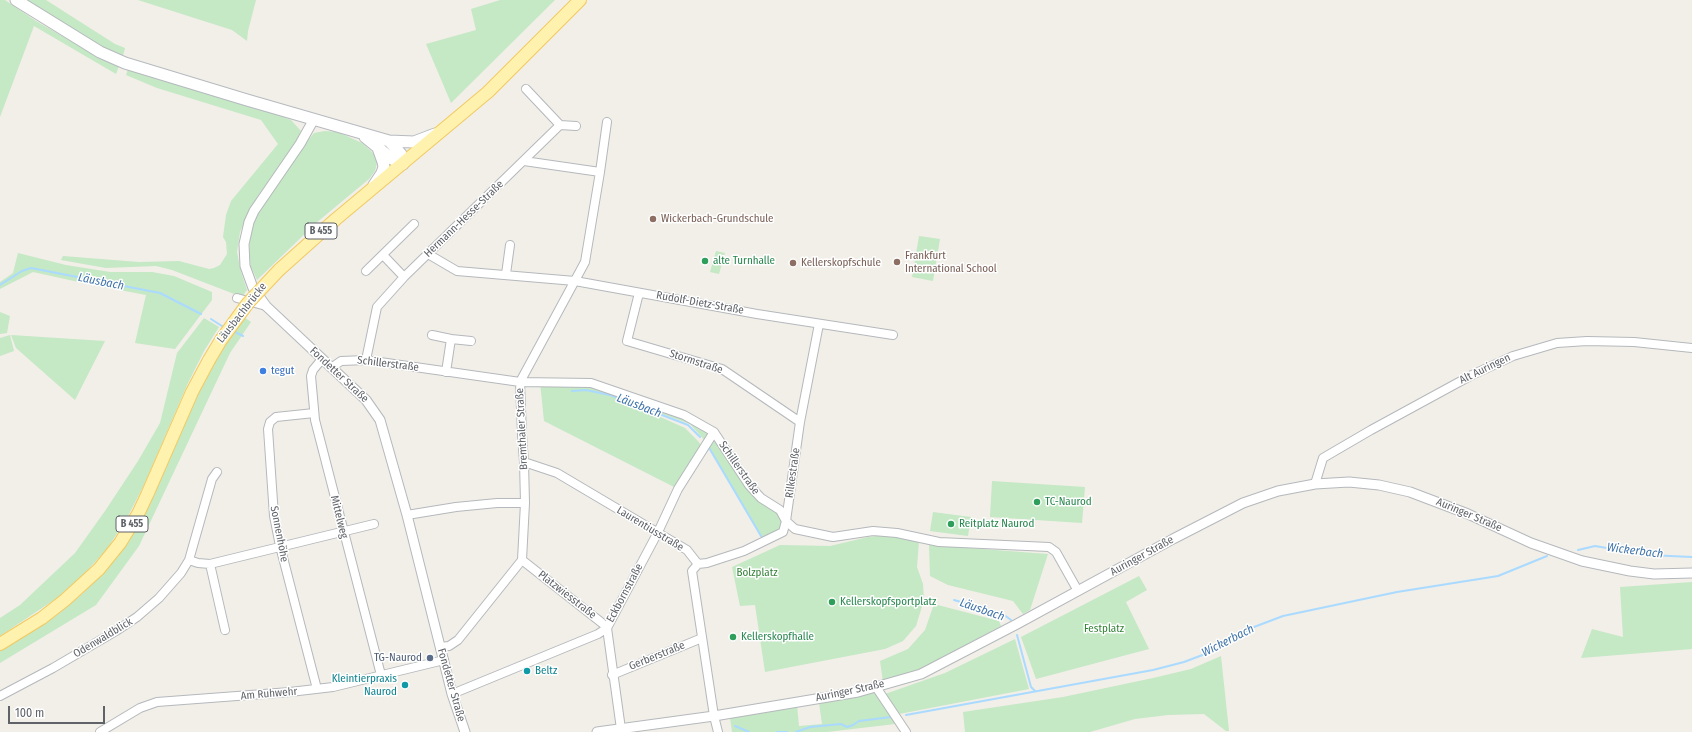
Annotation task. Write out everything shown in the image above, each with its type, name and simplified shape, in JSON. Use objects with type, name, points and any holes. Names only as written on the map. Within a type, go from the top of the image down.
[{"type":"main road","points":[[16,0],[88,45],[112,58],[247,100],[389,141],[414,142],[443,131]]},
{"type":"main road","name":"B 455","points":[[365,194],[443,131],[488,92],[580,0]]},
{"type":"main road","points":[[354,131],[377,146],[392,159],[403,164]]},
{"type":"main road","points":[[389,141],[400,154],[403,164]]},
{"type":"main road","points":[[365,194],[378,179],[384,167],[377,146]]},
{"type":"main road","name":"Läusbachbrücke","points":[[0,644],[42,618],[66,600],[99,569],[120,543],[138,514],[192,392],[209,360],[243,309],[279,270],[365,194]]},
{"type":"street","points":[[526,89],[560,125],[576,126]]},
{"type":"street","name":"Fondetter Straße","points":[[314,119],[300,144],[254,212],[246,233],[244,244],[245,266],[252,288],[266,306],[366,400],[377,416],[388,444],[452,694],[465,732]]},
{"type":"street","name":"Bremthaler Straße","points":[[522,560],[525,504],[520,382],[586,262],[606,122]]},
{"type":"street","name":"Hermann-Hesse-Straße","points":[[366,360],[377,307],[404,277],[560,125]]},
{"type":"street","points":[[524,161],[600,172]]},
{"type":"street","points":[[366,271],[414,224]]},
{"type":"street","points":[[506,274],[510,245]]},
{"type":"street","name":"Rudolf-Dietz-Straße","points":[[428,254],[457,270],[575,281],[819,324],[893,335]]},
{"type":"street","points":[[383,255],[404,277]]},
{"type":"street","name":"Stormstraße","points":[[639,293],[627,341],[722,369],[800,422]]},
{"type":"street","points":[[237,298],[266,306]]},
{"type":"street","name":"Rilkestraße","points":[[698,564],[707,563],[744,551],[783,532],[786,521],[800,422],[819,324]]},
{"type":"street","points":[[432,335],[471,341]]},
{"type":"street","points":[[446,372],[451,339]]},
{"type":"street","name":"Alt Auringen","points":[[1315,484],[1323,458],[1472,375],[1513,356],[1556,343],[1587,341],[1634,342],[1692,348]]},
{"type":"street","name":"Mittelweg","points":[[322,359],[313,370],[311,376],[314,413],[381,675]]},
{"type":"street","name":"Schillerstraße","points":[[332,368],[341,361],[366,360],[520,382],[591,383],[684,415],[714,432],[749,485],[761,498],[780,510],[786,521],[795,529],[833,537],[873,532],[898,533],[939,542],[1049,547],[1056,552],[1078,591]]},
{"type":"street","name":"Sonnenhöhe","points":[[314,413],[276,417],[270,422],[268,429],[274,516],[280,546],[317,689]]},
{"type":"street","name":"Eckbornstraße","points":[[452,694],[598,634],[607,628],[658,532],[678,489],[714,432]]},
{"type":"street","name":"Laurentiusstraße","points":[[524,462],[557,473],[658,532],[687,550],[698,564]]},
{"type":"street","name":"Odenwaldblick","points":[[0,696],[83,651],[137,617],[159,598],[181,573],[189,560],[212,479],[217,472]]},
{"type":"street","name":"Auringer Straße","points":[[597,732],[714,716],[858,692],[921,674],[1078,591],[1173,538],[1243,503],[1278,491],[1315,484],[1349,482],[1379,485],[1410,492],[1468,514],[1531,543],[1582,561],[1630,571],[1654,574],[1692,572]]},
{"type":"street","points":[[407,515],[456,507],[497,503],[525,504]]},
{"type":"street","points":[[189,560],[198,563],[210,564],[374,524]]},
{"type":"street","points":[[440,647],[450,646],[458,640],[522,560]]},
{"type":"street","name":"Platzwiesstraße","points":[[522,560],[607,628]]},
{"type":"street","points":[[210,564],[225,630]]},
{"type":"street","points":[[698,564],[692,571],[714,716],[718,732]]},
{"type":"street","points":[[607,628],[612,675],[621,729]]},
{"type":"street","name":"Gerberstraße","points":[[612,675],[702,638]]},
{"type":"street","name":"Am Ruhwehr","points":[[100,732],[140,708],[157,702],[333,687],[444,660]]},
{"type":"street","points":[[876,687],[906,732]]},
{"type":"green space","points":[[0,0],[5,0],[36,21],[97,56],[119,66],[116,74],[34,26],[0,117]]},
{"type":"green space","points":[[23,0],[46,0],[115,44],[125,48],[123,56],[109,51]]},
{"type":"green space","points":[[138,0],[256,0],[247,41],[232,30]]},
{"type":"green space","points":[[500,0],[555,0],[451,103],[426,44],[476,30],[471,9]]},
{"type":"green space","points":[[128,69],[266,110],[291,120],[301,131],[295,143],[258,196],[249,211],[240,232],[237,252],[241,272],[247,290],[242,297],[172,270],[156,266],[106,268],[61,260],[63,256],[139,262],[179,261],[209,269],[220,265],[227,254],[226,242],[223,237],[226,215],[231,201],[278,144],[261,120],[157,88],[126,75]]},
{"type":"green space","points":[[325,131],[338,132],[362,143],[375,156],[377,163],[375,171],[369,179],[316,223],[257,280],[251,267],[249,251],[251,227],[256,216],[314,133]]},
{"type":"green space","points":[[919,236],[940,239],[933,281],[912,277]]},
{"type":"green space","points":[[716,251],[725,253],[719,274],[710,272]]},
{"type":"green space","points":[[18,253],[66,265],[110,272],[152,272],[174,276],[212,292],[212,300],[175,349],[135,343],[146,295],[33,272],[0,289],[0,282],[13,273]]},
{"type":"green space","points":[[0,312],[10,316],[7,333],[0,334]]},
{"type":"green space","points":[[244,317],[251,322],[230,353],[139,546],[96,605],[0,663],[0,651],[57,615],[82,594],[105,571],[144,514],[204,381],[224,346]]},
{"type":"green space","points":[[204,318],[219,327],[204,351],[188,383],[144,485],[127,518],[107,549],[83,575],[57,598],[0,636],[0,618],[20,605],[75,553],[138,461],[160,423],[177,353]]},
{"type":"green space","points":[[10,335],[14,351],[0,356],[0,338]]},
{"type":"green space","points":[[11,335],[105,341],[75,400],[16,348]]},
{"type":"green space","points":[[540,382],[591,383],[684,415],[714,432],[749,485],[786,521],[783,532],[764,542],[706,442],[690,424],[618,398],[685,428],[703,448],[678,489],[544,421]]},
{"type":"green space","name":"TC-Naurod","points":[[992,481],[1085,487],[1082,523],[990,517]]},
{"type":"green space","name":"Reitplatz Naurod","points":[[933,512],[971,517],[968,536],[930,531]]},
{"type":"green space","name":"Kellerskopfsportplatz","points":[[885,535],[919,541],[917,567],[923,584],[924,600],[916,626],[903,641],[885,649],[765,672],[755,605],[740,606],[732,567],[780,545],[830,546],[868,537]]},
{"type":"green space","points":[[929,545],[1048,554],[1030,610],[1023,614],[1013,601],[948,585],[930,576]]},
{"type":"green space","name":"Festplatz","points":[[1139,576],[1147,590],[1126,602],[1149,649],[1036,679],[1021,637]]},
{"type":"green space","points":[[1692,582],[1692,649],[1581,658],[1592,629],[1623,637],[1620,587]]},
{"type":"green space","points":[[934,604],[999,621],[1001,626],[921,669],[883,682],[880,661],[908,649],[925,630]]},
{"type":"green space","points":[[1015,639],[1029,689],[899,714],[885,694],[945,673]]},
{"type":"green space","points":[[1221,656],[1229,731],[1226,731],[1204,714],[1168,715],[1135,719],[1090,732],[965,732],[963,712],[1063,697],[1153,678],[1191,669]]},
{"type":"green space","points":[[876,691],[893,715],[895,724],[827,732],[732,732],[730,718],[797,705],[799,726],[822,724],[819,703],[861,696]]},
{"type":"waterway","name":"Läusbach","points":[[0,285],[22,271],[31,268],[160,293],[201,314]]},
{"type":"waterway","points":[[211,319],[225,328]]},
{"type":"waterway","points":[[233,331],[243,336]]},
{"type":"waterway","name":"Läusbach","points":[[572,391],[586,390],[610,395],[688,425],[700,437]]},
{"type":"waterway","name":"Läusbach","points":[[708,446],[761,536]]},
{"type":"waterway","name":"Wickerbach","points":[[1578,550],[1595,546],[1648,555],[1692,557]]},
{"type":"waterway","name":"Wickerbach","points":[[906,715],[1153,670],[1184,662],[1213,651],[1254,627],[1283,616],[1397,592],[1498,576],[1547,556]]},
{"type":"waterway","name":"Läusbach","points":[[954,600],[1003,614],[1011,620]]},
{"type":"waterway","name":"Läusbach","points":[[1017,635],[1031,687],[1035,691]]},
{"type":"waterway","name":"Wickerbach","points":[[796,732],[810,727],[841,724],[847,727],[859,721],[891,717]]},
{"type":"waterway","name":"Wickerbach","points":[[735,726],[749,732]]},
{"type":"waterway","name":"Wickerbach","points":[[777,732],[787,732]]},
{"type":"place","name":"Wickerbach-Grundschule","points":[[653,219]]},
{"type":"place","name":"alte Turnhalle","points":[[705,261]]},
{"type":"place","name":"Frankfurt International School","points":[[897,262]]},
{"type":"place","name":"Kellerskopfschule","points":[[793,263]]},
{"type":"place","name":"tegut","points":[[263,371]]},
{"type":"place","name":"TC-Naurod","points":[[1037,502]]},
{"type":"place","name":"Reitplatz Naurod","points":[[951,524]]},
{"type":"place","name":"Kellerskopfsportplatz","points":[[832,602]]},
{"type":"place","name":"Kellerskopfhalle","points":[[733,637]]},
{"type":"place","name":"TG-Naurod","points":[[430,658]]},
{"type":"place","name":"Beltz","points":[[527,671]]},
{"type":"place","name":"Kleintierpraxis Naurod","points":[[405,685]]},
{"type":"park label","name":"Bolzplatz","points":[[757,573]]}]
